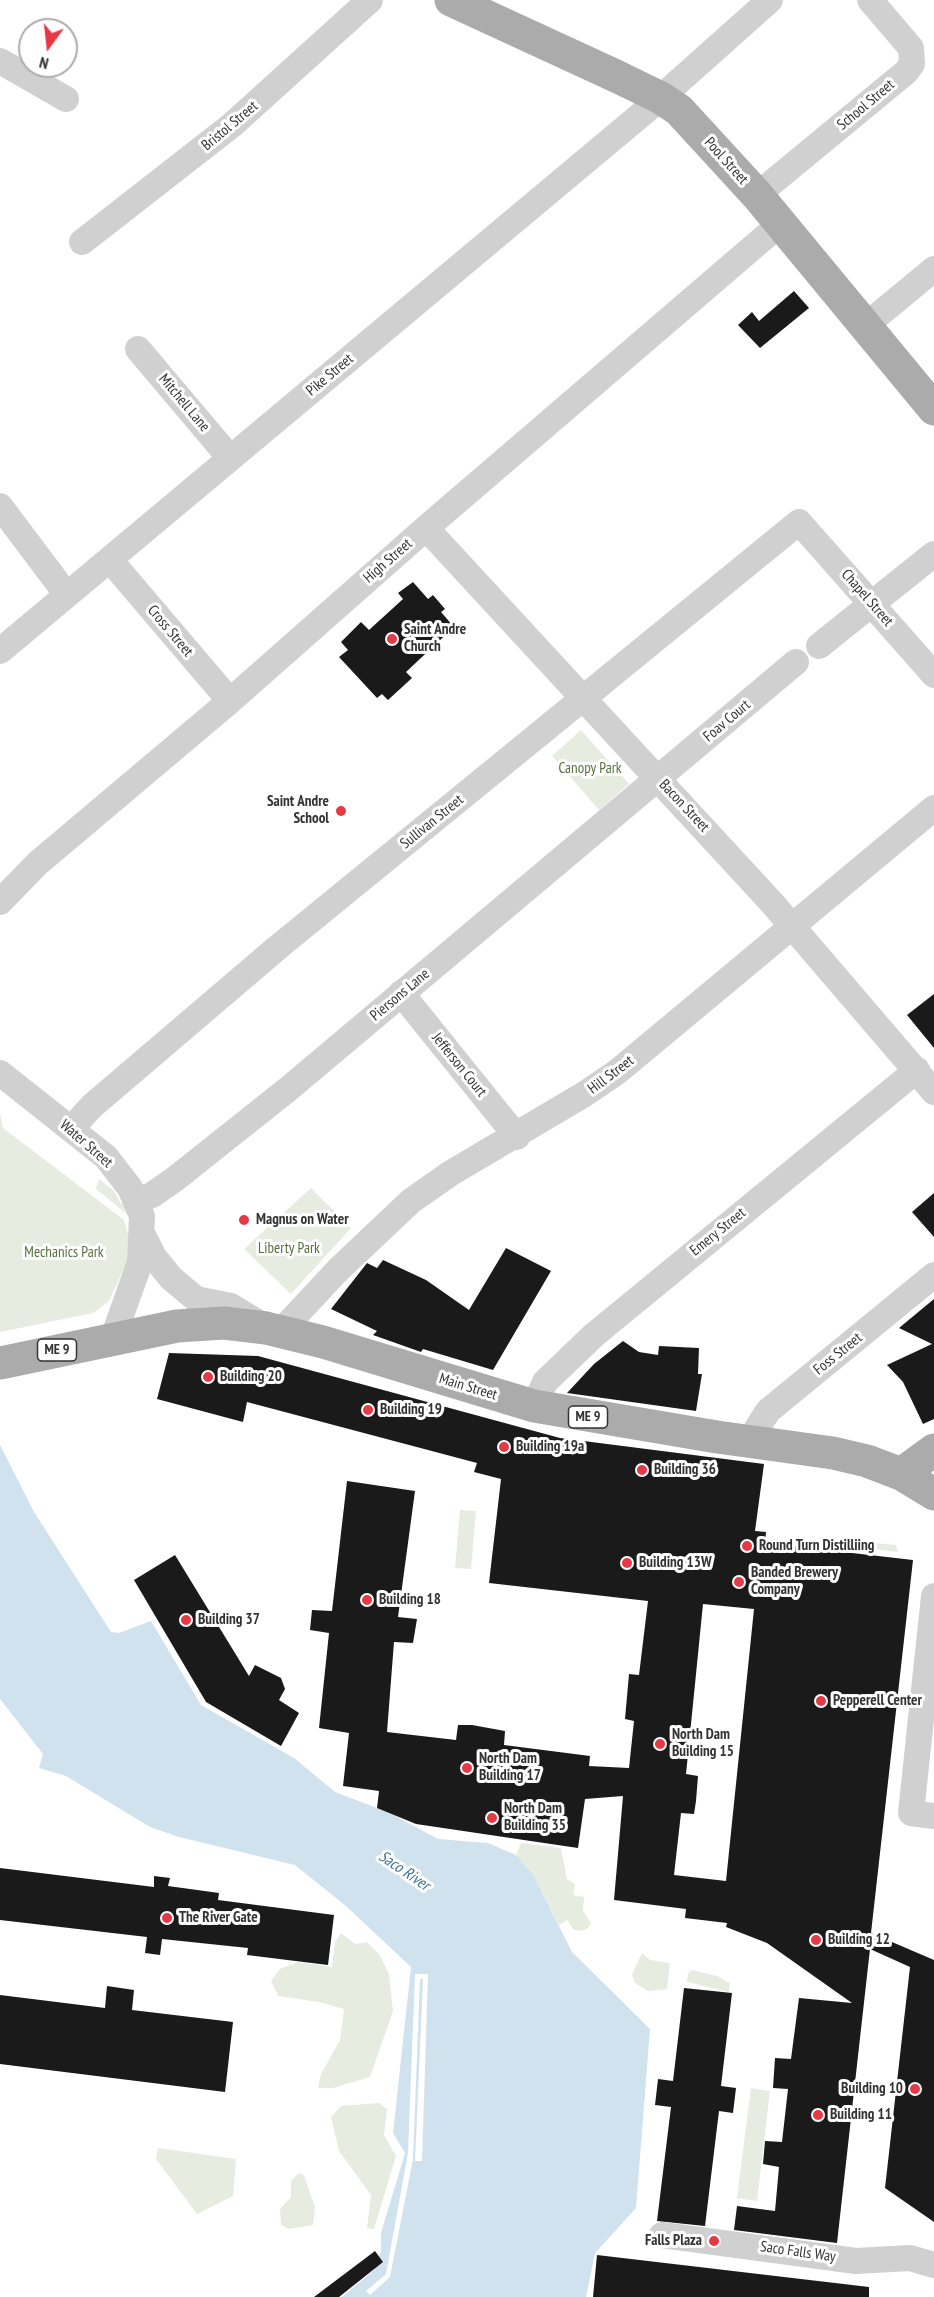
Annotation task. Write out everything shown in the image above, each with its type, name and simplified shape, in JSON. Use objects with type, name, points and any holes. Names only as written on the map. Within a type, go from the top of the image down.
[{"type":"main road","name":"Pool Street","points":[[451,0],[661,98],[697,129],[757,195],[934,409]]},
{"type":"main road","name":"Main Street","points":[[0,1363],[113,1338],[202,1324],[224,1323],[274,1329],[534,1406],[609,1420],[833,1452],[867,1461],[901,1474],[934,1494]]},
{"type":"main road","points":[[901,1474],[934,1450]]},
{"type":"street","name":"Bristol Street","points":[[82,242],[232,125],[370,0]]},
{"type":"street","name":"Pike Street","points":[[0,651],[661,98],[770,0]]},
{"type":"street","name":"School Street","points":[[757,195],[912,64],[911,48],[870,0]]},
{"type":"street","points":[[0,61],[66,99]]},
{"type":"street","name":"High Street","points":[[0,902],[38,863],[230,701],[426,528],[780,224]]},
{"type":"street","points":[[865,326],[934,269]]},
{"type":"street","name":"Mitchell Lane","points":[[138,349],[230,458]]},
{"type":"street","points":[[0,506],[68,595]]},
{"type":"street","name":"Chapel Street","points":[[799,522],[934,675]]},
{"type":"street","name":"Sullivan Street","points":[[71,1129],[92,1106],[277,948],[799,522]]},
{"type":"street","name":"Bacon Street","points":[[426,528],[585,698],[792,926],[934,1092]]},
{"type":"street","points":[[819,646],[934,554]]},
{"type":"street","name":"Cross Street","points":[[110,560],[230,701]]},
{"type":"street","name":"Foav Court","points":[[658,778],[795,662]]},
{"type":"street","name":"Piersons Lane","points":[[135,1201],[152,1195],[175,1179],[287,1090],[658,778]]},
{"type":"street","name":"Hill Street","points":[[274,1329],[411,1201],[451,1173],[517,1137],[617,1072],[934,808]]},
{"type":"street","name":"Jefferson Court","points":[[401,993],[517,1137]]},
{"type":"street","name":"Emery Street","points":[[534,1406],[545,1382],[594,1335],[916,1070]]},
{"type":"street","name":"Water Street","points":[[0,1073],[106,1157],[130,1188],[142,1216],[143,1235]]},
{"type":"street","points":[[143,1235],[154,1257],[171,1278],[196,1299],[231,1306],[274,1329]]},
{"type":"street","points":[[113,1338],[136,1276],[143,1235]]},
{"type":"street","name":"Foss Street","points":[[754,1441],[756,1430],[768,1411],[934,1275]]},
{"type":"street","points":[[922,1815],[934,1596]]},
{"type":"street","name":"Saco Falls Way","points":[[662,2235],[856,2260],[910,2258],[934,2265]]},
{"type":"green space","name":"Canopy Park","points":[[581,730],[629,784],[599,810],[552,756]]},
{"type":"green space","name":"Mechanics Park","points":[[0,1114],[3,1128],[124,1220],[129,1238],[128,1260],[109,1301],[93,1313],[0,1332]]},
{"type":"green space","points":[[99,1179],[114,1191],[127,1214],[96,1189]]},
{"type":"green space","name":"Liberty Park","points":[[311,1188],[351,1228],[291,1294],[244,1249]]},
{"type":"green space","points":[[460,1510],[476,1511],[471,1569],[455,1568]]},
{"type":"green space","points":[[844,1540],[896,1545],[898,1552],[843,1545]]},
{"type":"green space","points":[[521,1843],[561,1848],[567,1879],[575,1884],[573,1895],[584,1897],[583,1911],[591,1923],[588,1928],[581,1931],[574,1930],[567,1920],[559,1925],[533,1874],[516,1855]]},
{"type":"green space","points":[[341,1933],[355,1944],[367,1942],[379,1954],[389,1974],[393,2011],[370,2077],[333,2088],[318,2088],[321,2074],[340,2040],[344,2009],[319,2002],[278,1996],[271,1981],[280,1969],[298,1962],[332,1967],[335,1942]]},
{"type":"green space","points":[[642,1953],[650,1960],[670,1963],[667,1989],[648,1991],[635,1983],[632,1975]]},
{"type":"green space","points":[[692,1970],[717,1976],[730,1983],[729,1992],[687,1982],[688,1973]]},
{"type":"green space","points":[[751,2088],[770,2091],[757,2201],[737,2198]]},
{"type":"green space","points":[[379,2103],[387,2109],[384,2135],[396,2156],[374,2229],[367,2228],[371,2195],[339,2151],[331,2117],[341,2106]]},
{"type":"green space","points":[[158,2148],[236,2159],[233,2196],[197,2214],[156,2159]]},
{"type":"green space","points":[[299,2173],[304,2175],[315,2207],[313,2225],[289,2229],[281,2225],[280,2209],[291,2197],[291,2181]]},
{"type":"water","name":"Saco River","points":[[0,1445],[34,1512],[111,1632],[119,1633],[151,1621],[201,1705],[294,1758],[335,1792],[390,1813],[438,1839],[488,1843],[516,1855],[533,1874],[572,1952],[650,2029],[636,2208],[595,2253],[586,2297],[342,2297],[374,2270],[381,2251],[381,2233],[405,2153],[393,2133],[411,1967],[346,1906],[295,1865],[179,1837],[150,1827],[66,1776],[39,1768],[43,1754],[0,1699]]},
{"type":"pier","points":[[415,1974],[428,1974],[422,2161],[415,2161],[423,1979],[420,1979],[413,2159],[390,2277],[370,2295],[366,2291],[386,2274],[408,2153]]},
{"type":"building","points":[[794,291],[809,308],[760,348],[738,325],[752,312],[759,321]]},
{"type":"building","name":"Saint Andre Church","points":[[413,582],[428,599],[433,595],[445,609],[441,612],[454,627],[406,672],[412,678],[388,700],[382,694],[377,698],[339,657],[348,650],[341,642],[361,622],[369,630],[403,599],[398,593]]},
{"type":"building","points":[[934,994],[934,1048],[907,1015]]},
{"type":"building","points":[[934,1193],[934,1237],[912,1212]]},
{"type":"building","points":[[506,1248],[551,1271],[493,1370],[423,1349],[421,1352],[373,1335],[377,1331],[331,1309],[367,1263],[377,1268],[383,1260],[426,1280],[469,1310]]},
{"type":"building","points":[[934,1299],[934,1419],[923,1424],[903,1382],[887,1365],[932,1344],[899,1328]]},
{"type":"building","points":[[623,1341],[639,1352],[658,1355],[659,1346],[699,1348],[698,1374],[702,1374],[696,1411],[567,1393],[594,1364]]},
{"type":"building","points":[[169,1353],[258,1356],[560,1438],[764,1464],[755,1531],[766,1532],[765,1543],[913,1560],[871,1933],[934,1960],[934,2222],[885,2188],[910,1967],[870,1949],[837,2243],[734,2230],[737,2206],[775,2211],[779,2167],[763,2164],[765,2141],[782,2142],[788,2089],[773,2088],[775,2058],[791,2059],[799,1998],[852,2003],[767,1943],[726,1927],[727,1923],[685,1918],[686,1909],[614,1900],[623,1796],[585,1799],[578,1848],[416,1824],[377,1808],[379,1791],[343,1786],[349,1733],[319,1728],[329,1633],[310,1630],[312,1610],[332,1611],[347,1481],[415,1491],[398,1617],[417,1619],[413,1643],[394,1642],[387,1732],[456,1740],[458,1725],[472,1725],[505,1731],[504,1745],[590,1756],[589,1766],[629,1768],[634,1721],[625,1719],[629,1674],[639,1675],[648,1601],[489,1583],[501,1479],[474,1472],[477,1463],[247,1402],[243,1422],[157,1399]],"holes":[[[703,1604],[754,1609],[726,1881],[674,1875],[681,1813],[694,1814],[696,1801],[698,1776],[686,1774]]]},
{"type":"building","name":"Building 37","points":[[175,1555],[249,1676],[255,1665],[281,1678],[285,1689],[279,1700],[299,1713],[281,1746],[206,1702],[134,1580]]},
{"type":"building","name":"The River Gate","points":[[0,1868],[154,1887],[154,1876],[170,1878],[168,1886],[219,1893],[218,1900],[334,1915],[328,1965],[247,1955],[248,1948],[162,1939],[160,1955],[145,1953],[147,1937],[0,1920]]},
{"type":"building","points":[[107,1986],[134,1990],[132,2010],[233,2022],[225,2092],[0,2064],[0,1995],[105,2008]]},
{"type":"building","points":[[684,1988],[732,1993],[721,2086],[736,2088],[733,2113],[719,2111],[705,2226],[657,2221],[671,2107],[655,2105],[658,2079],[673,2081]]},
{"type":"building","points":[[375,2251],[383,2262],[339,2297],[314,2297]]},
{"type":"building","points":[[597,2255],[869,2287],[869,2297],[593,2297]]},
{"type":"place","name":"Saint Andre Church","points":[[392,639]]},
{"type":"place","name":"Saint Andre School","points":[[341,811]]},
{"type":"place","name":"Magnus on Water","points":[[244,1220]]},
{"type":"place","name":"Building 20","points":[[208,1377]]},
{"type":"place","name":"Building 19","points":[[368,1410]]},
{"type":"place","name":"Building 19a","points":[[504,1447]]},
{"type":"place","name":"Building 36","points":[[642,1470]]},
{"type":"place","name":"Round Turn Distilliing","points":[[747,1546]]},
{"type":"place","name":"Building 13W","points":[[627,1563]]},
{"type":"place","name":"Banded Brewery Company","points":[[739,1582]]},
{"type":"place","name":"Building 18","points":[[367,1600]]},
{"type":"place","name":"Building 37","points":[[186,1620]]},
{"type":"place","name":"Pepperell Center","points":[[821,1701]]},
{"type":"place","name":"North Dam Building 15","points":[[660,1744]]},
{"type":"place","name":"North Dam Building 17","points":[[467,1768]]},
{"type":"place","name":"North Dam Building 35","points":[[492,1818]]},
{"type":"place","name":"The River Gate","points":[[167,1918]]},
{"type":"place","name":"Building 12","points":[[816,1940]]},
{"type":"place","name":"Building 10","points":[[915,2089]]},
{"type":"place","name":"Building 11","points":[[818,2115]]},
{"type":"place","name":"Falls Plaza","points":[[714,2241]]}]
